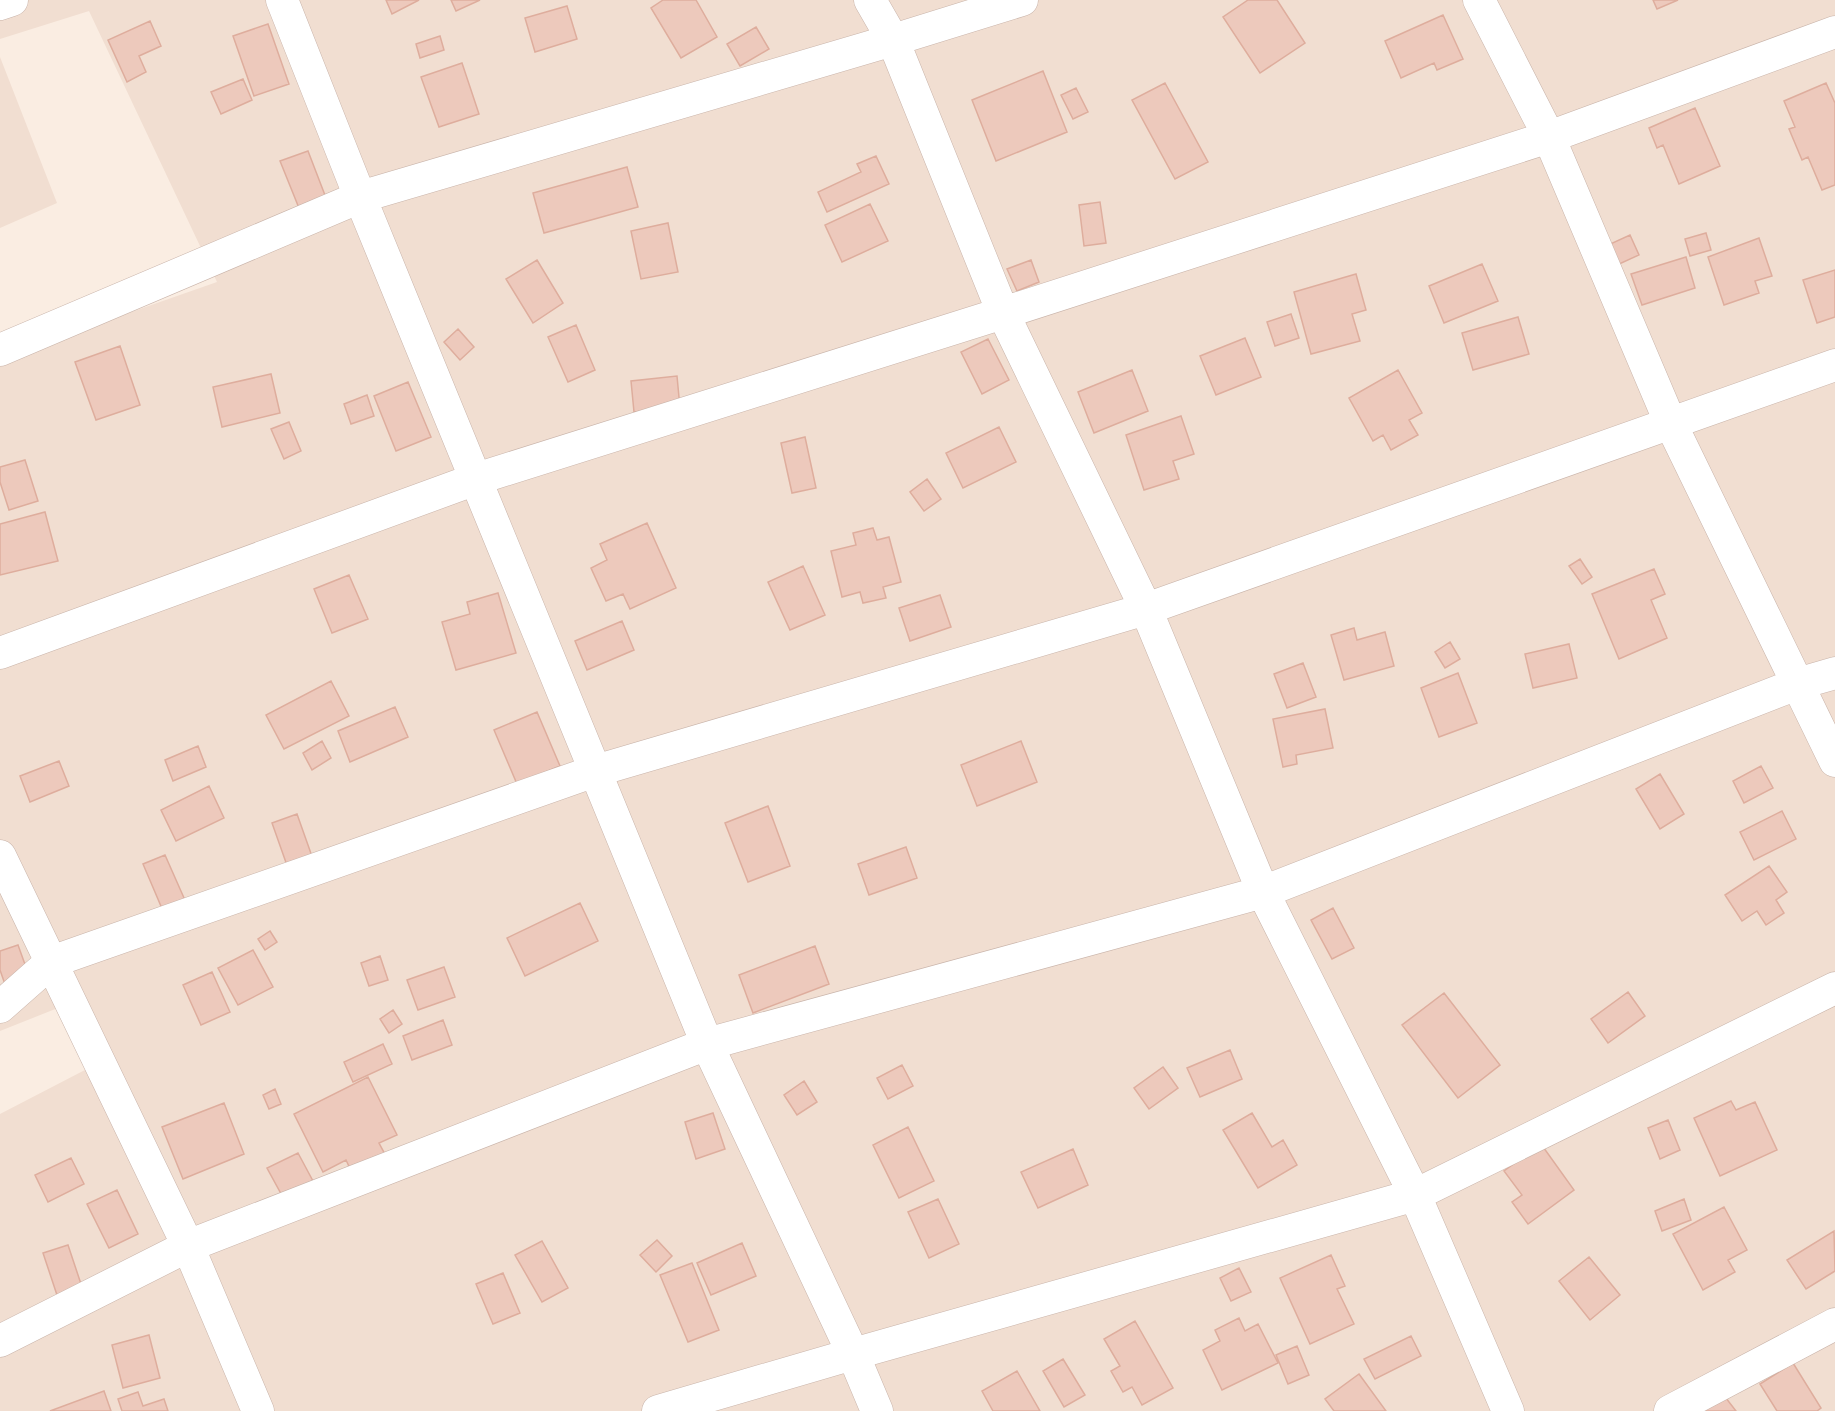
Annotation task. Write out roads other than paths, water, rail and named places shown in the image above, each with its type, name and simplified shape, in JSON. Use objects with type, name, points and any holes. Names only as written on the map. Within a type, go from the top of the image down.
[{"type":"street","points":[[0,4],[12,0]]},
{"type":"street","points":[[282,0],[360,197],[707,1044],[853,1353],[877,1411]]},
{"type":"street","points":[[870,0],[893,40],[1002,313],[1146,609],[1263,892],[1415,1195],[1508,1411]]},
{"type":"street","points":[[0,350],[360,197],[1022,0]]},
{"type":"street","points":[[1479,0],[1549,137],[1670,422],[1835,761]]},
{"type":"street","points":[[0,653],[476,479],[1549,137],[1835,32]]},
{"type":"street","points":[[0,1006],[51,962],[595,771],[1146,609],[1835,365]]},
{"type":"street","points":[[0,1341],[188,1246],[707,1044],[1263,892],[1797,684],[1835,673]]},
{"type":"street","points":[[0,856],[188,1246],[258,1411]]},
{"type":"street","points":[[658,1411],[853,1353],[1415,1195],[1835,988]]},
{"type":"street","points":[[1670,1411],[1835,1324]]}]
